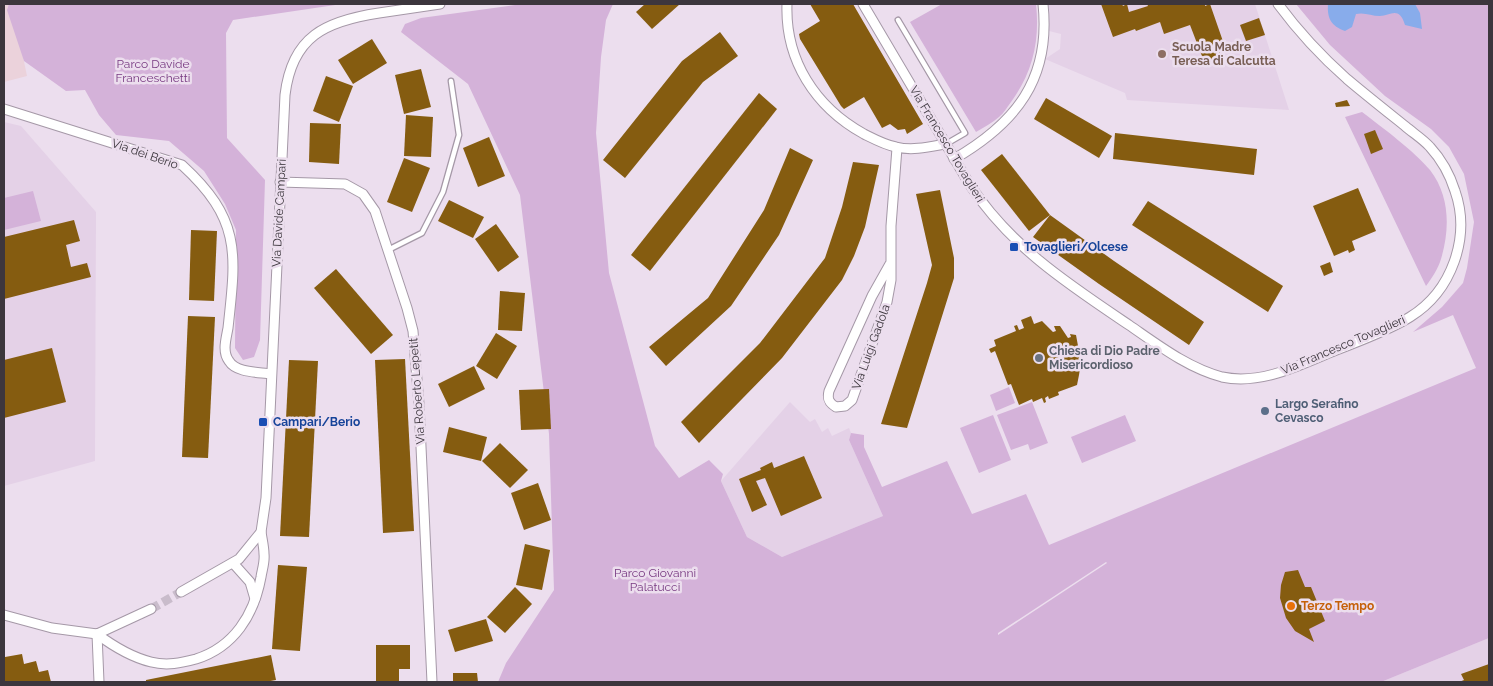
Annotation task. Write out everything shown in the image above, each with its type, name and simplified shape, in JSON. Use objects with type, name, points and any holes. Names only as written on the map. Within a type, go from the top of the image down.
[{"type":"street","name":"Via Davide Campari","points":[[4,615],[52,628],[97,634],[124,651],[152,662],[168,664],[183,663],[219,649],[236,635],[252,609],[265,555],[261,532],[266,498],[280,182],[287,81],[290,68],[301,47],[310,37],[322,29],[344,20],[440,4]]},
{"type":"street","points":[[787,4],[787,25],[791,46],[800,70],[812,90],[831,112],[849,126],[884,144],[897,148],[918,148],[945,144]]},
{"type":"street","name":"Via Francesco Tovaglieri","points":[[863,4],[954,159],[985,207],[1010,236],[1076,289],[1144,336],[1183,360],[1208,372],[1236,379],[1266,376],[1310,361],[1412,316],[1432,298],[1443,283],[1454,262],[1461,235],[1461,215],[1455,190],[1444,165],[1430,147],[1353,84],[1319,52],[1278,4]]},
{"type":"street","points":[[954,159],[979,144],[1002,125],[1029,90],[1036,75],[1043,47],[1043,4]]},
{"type":"street","name":"Via dei Berio","points":[[4,109],[182,165],[202,183],[220,211],[232,243],[234,261],[226,355],[235,368],[271,374]]},
{"type":"street","name":"Via Luigi Gadola","points":[[890,264],[872,296],[828,391],[829,402],[836,407],[844,406],[852,400],[887,302],[891,280],[892,194],[897,148]]},
{"type":"street","name":"Via Roberto Lepetit","points":[[280,182],[345,184],[363,194],[375,211],[407,308],[413,331],[419,404],[432,682]]},
{"type":"street","points":[[181,592],[239,559],[261,532]]},
{"type":"street","points":[[233,563],[250,582],[255,599]]},
{"type":"street","points":[[99,682],[97,634],[151,609]]},
{"type":"lane","points":[[898,20],[964,133],[945,144]]},
{"type":"lane","points":[[388,250],[422,233],[443,192],[459,135],[450,81]]},
{"type":"shaded area","points":[[4,4],[12,4],[27,76],[4,82]]},
{"type":"shaded area","name":"Scuola Madre Teresa di Calcutta","points":[[1048,4],[1255,4],[1289,110],[1127,100],[1125,93],[1045,59],[1060,49],[1061,34],[1049,31]]},
{"type":"shaded area","points":[[4,122],[21,126],[96,212],[95,461],[4,486]]},
{"type":"shaded area","points":[[790,402],[810,422],[815,419],[822,432],[828,428],[832,436],[849,428],[851,433],[849,440],[883,516],[782,557],[747,537],[721,481]]},
{"type":"shaded area","points":[[1489,638],[1489,682],[1381,682]]},
{"type":"green space","name":"Parco Davide Franceschetti","points":[[9,4],[342,4],[233,20],[226,33],[227,138],[265,180],[260,340],[254,357],[243,360],[235,348],[236,230],[225,204],[204,171],[169,141],[116,135],[99,115],[85,90],[66,91],[24,61],[7,10]]},
{"type":"green space","name":"Parco Giovanni Palatucci","points":[[522,4],[613,4],[606,20],[601,57],[596,133],[609,273],[655,446],[679,478],[709,460],[723,474],[721,481],[747,537],[782,557],[883,516],[849,440],[851,433],[864,435],[864,447],[882,487],[947,461],[972,514],[1026,494],[1049,545],[1476,368],[1453,315],[1413,332],[1442,307],[1463,283],[1474,222],[1464,174],[1449,147],[1431,129],[1385,96],[1330,45],[1296,4],[1489,4],[1489,638],[1381,682],[498,682],[506,663],[554,590],[549,434],[520,195],[468,84],[401,32],[405,24],[421,18]],"holes":[[[1107,563],[998,635],[998,633]]]},
{"type":"green space","points":[[942,4],[1036,4],[1036,43],[1025,79],[1019,91],[1002,114],[976,132],[910,22]]},
{"type":"green space","points":[[1362,112],[1416,155],[1437,180],[1445,202],[1446,236],[1440,263],[1426,286],[1345,117]]},
{"type":"green space","points":[[33,191],[41,221],[4,230],[4,198]]},
{"type":"green space","points":[[1009,387],[1015,403],[996,411],[990,395]]},
{"type":"green space","points":[[1032,402],[1048,443],[1030,450],[1028,444],[1011,450],[997,415]]},
{"type":"green space","points":[[993,415],[1011,460],[979,473],[960,428]]},
{"type":"green space","points":[[1125,415],[1136,441],[1082,463],[1071,437]]},
{"type":"water","points":[[1328,4],[1415,4],[1420,13],[1422,29],[1405,25],[1400,15],[1394,13],[1380,16],[1356,14],[1352,27],[1345,31],[1336,27],[1331,21],[1328,13]]},
{"type":"building","points":[[645,4],[680,4],[652,29],[636,12]]},
{"type":"building","points":[[810,4],[853,4],[923,124],[907,134],[905,129],[898,130],[890,124],[882,128],[864,97],[844,109],[841,106],[800,39],[799,34],[820,21]]},
{"type":"building","points":[[1101,4],[1122,4],[1123,6],[1127,4],[1129,12],[1148,6],[1147,4],[1205,4],[1205,6],[1210,4],[1226,50],[1216,54],[1217,59],[1205,64],[1190,25],[1164,34],[1160,22],[1113,37]]},
{"type":"building","points":[[1259,18],[1265,35],[1246,41],[1240,25]]},
{"type":"building","points":[[720,32],[738,56],[703,82],[625,178],[603,160],[682,61]]},
{"type":"building","points":[[372,39],[387,63],[353,84],[338,60]]},
{"type":"building","points":[[421,69],[431,107],[404,114],[395,75]]},
{"type":"building","points":[[326,76],[353,86],[339,122],[313,111]]},
{"type":"building","points":[[759,93],[777,109],[650,271],[631,255]]},
{"type":"building","points":[[1046,98],[1112,136],[1099,158],[1034,119]]},
{"type":"building","points":[[1347,100],[1350,106],[1336,107],[1335,103]]},
{"type":"building","points":[[406,115],[433,117],[431,157],[404,156]]},
{"type":"building","points":[[310,123],[341,124],[339,164],[309,162]]},
{"type":"building","points":[[1375,130],[1383,149],[1371,154],[1364,134]]},
{"type":"building","points":[[1115,133],[1257,149],[1254,175],[1113,159]]},
{"type":"building","points":[[489,137],[505,176],[478,187],[463,148]]},
{"type":"building","points":[[790,148],[813,160],[779,235],[731,306],[666,366],[649,347],[708,298],[764,210]]},
{"type":"building","points":[[1002,154],[1050,215],[1029,231],[981,170]]},
{"type":"building","points":[[404,158],[430,168],[412,212],[387,202]]},
{"type":"building","points":[[853,162],[879,165],[865,227],[842,280],[782,358],[699,443],[681,422],[760,343],[825,258],[842,207]]},
{"type":"building","points":[[1358,188],[1376,231],[1352,241],[1355,250],[1349,253],[1348,250],[1334,256],[1313,206]]},
{"type":"building","points":[[940,190],[954,258],[954,278],[907,428],[881,424],[932,265],[916,194]]},
{"type":"building","points":[[449,200],[484,217],[473,238],[438,221]]},
{"type":"building","points":[[1148,201],[1283,286],[1268,312],[1132,225]]},
{"type":"building","points":[[1050,215],[1204,322],[1189,345],[1033,237]]},
{"type":"building","points":[[74,220],[80,241],[66,245],[71,267],[87,263],[91,277],[4,299],[4,237]]},
{"type":"building","points":[[496,224],[519,257],[498,272],[475,239]]},
{"type":"building","points":[[191,230],[217,231],[214,301],[189,300]]},
{"type":"building","points":[[1330,262],[1333,272],[1324,276],[1320,266]]},
{"type":"building","points":[[336,269],[393,335],[371,354],[314,288]]},
{"type":"building","points":[[500,291],[525,293],[522,331],[498,330]]},
{"type":"building","points":[[188,316],[215,317],[208,458],[182,457]]},
{"type":"building","name":"Chiesa di Dio Padre Misericordioso","points":[[1031,316],[1034,324],[1042,321],[1053,332],[1056,331],[1054,326],[1060,326],[1068,338],[1071,337],[1070,334],[1076,335],[1081,362],[1077,385],[1058,392],[1059,395],[1049,399],[1048,396],[1045,398],[1046,402],[1044,403],[1042,398],[1033,402],[1032,399],[1019,405],[1011,384],[1008,385],[995,351],[991,353],[989,349],[996,346],[994,340],[1016,331],[1014,326],[1017,325],[1019,330],[1024,328],[1021,320]]},
{"type":"building","points":[[496,333],[517,346],[497,379],[476,366]]},
{"type":"building","points":[[52,348],[66,402],[4,418],[4,360]]},
{"type":"building","points":[[405,359],[414,531],[383,533],[375,360]]},
{"type":"building","points":[[289,360],[318,361],[309,537],[280,536]]},
{"type":"building","points":[[474,366],[485,389],[449,407],[438,384]]},
{"type":"building","points":[[549,389],[551,429],[521,430],[519,390]]},
{"type":"building","points":[[449,427],[487,437],[481,461],[443,452]]},
{"type":"building","points":[[500,443],[528,470],[510,488],[482,461]]},
{"type":"building","points":[[804,456],[822,498],[781,516],[765,478],[756,481],[767,505],[752,512],[739,479],[761,470],[760,468],[772,462],[774,468]]},
{"type":"building","points":[[538,483],[551,520],[524,530],[511,493]]},
{"type":"building","points":[[525,544],[550,550],[542,590],[516,585]]},
{"type":"building","points":[[278,565],[307,567],[300,651],[272,649]]},
{"type":"building","points":[[1298,570],[1305,587],[1311,587],[1325,621],[1309,629],[1314,642],[1295,631],[1286,618],[1280,598],[1285,572]]},
{"type":"building","points":[[515,587],[532,604],[505,633],[487,617]]},
{"type":"building","points":[[486,619],[493,641],[455,652],[448,630]]},
{"type":"building","points":[[376,645],[410,645],[410,669],[399,669],[399,682],[376,682]]},
{"type":"building","points":[[22,654],[24,664],[36,661],[39,672],[48,670],[51,682],[4,682],[5,657]]},
{"type":"building","points":[[271,655],[276,680],[265,682],[146,682],[146,680]]},
{"type":"building","points":[[1489,664],[1489,682],[1459,682],[1464,680],[1461,674]]},
{"type":"building","points":[[453,673],[477,673],[478,682],[453,682]]},
{"type":"tunnel","points":[[151,609],[181,592]]},
{"type":"place","name":"Scuola Madre Teresa di Calcutta","points":[[1162,54]]},
{"type":"place","name":"Tovaglieri/Olcese","points":[[1014,247]]},
{"type":"place","name":"Chiesa di Dio Padre Misericordioso","points":[[1039,358]]},
{"type":"place","name":"Largo Serafino Cevasco","points":[[1265,411]]},
{"type":"place","name":"Campari/Berio","points":[[263,422]]},
{"type":"place","name":"Terzo Tempo","points":[[1291,606]]}]
